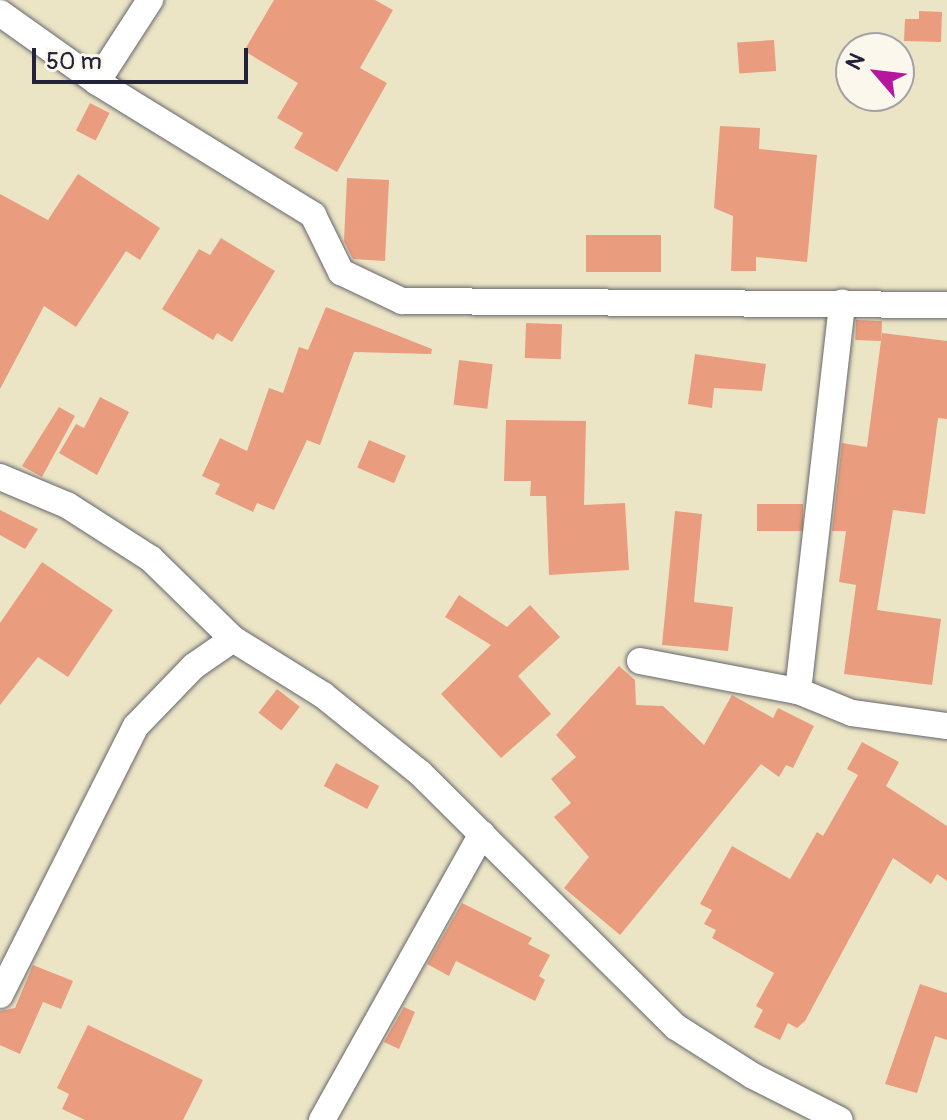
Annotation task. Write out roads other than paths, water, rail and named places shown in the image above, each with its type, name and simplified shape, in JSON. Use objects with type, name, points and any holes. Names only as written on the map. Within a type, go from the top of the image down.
[{"type":"street","points":[[97,82],[150,0]]},
{"type":"street","points":[[0,13],[97,82],[313,215],[341,272],[402,301],[947,305]]},
{"type":"street","points":[[798,691],[842,302]]},
{"type":"street","points":[[0,477],[67,505],[151,559],[233,639],[323,695],[420,773],[676,1027],[753,1076],[840,1120]]},
{"type":"street","points":[[0,995],[136,726],[194,666],[233,639]]},
{"type":"street","points":[[640,661],[798,691],[852,713],[947,726]]},
{"type":"street","points":[[322,1120],[482,834]]}]
